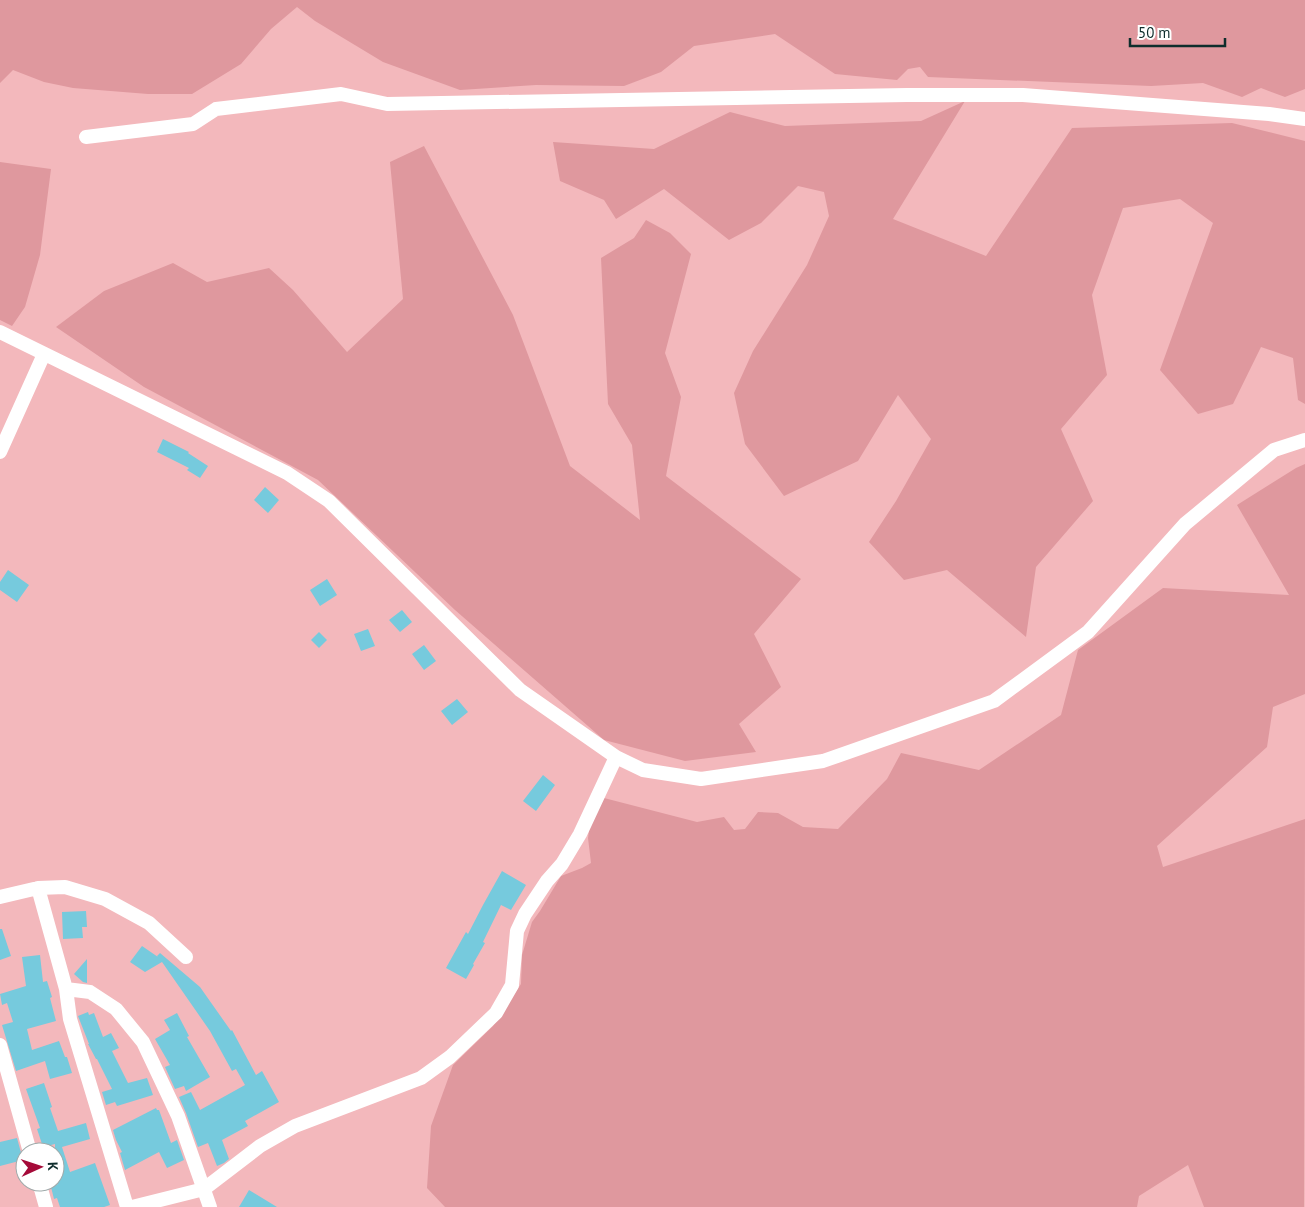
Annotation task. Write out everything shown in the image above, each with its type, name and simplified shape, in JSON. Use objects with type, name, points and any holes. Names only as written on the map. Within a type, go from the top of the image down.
[{"type":"street","points":[[86,137],[192,124],[216,109],[341,94],[387,104],[907,95],[1023,95],[1269,114],[1305,119]]},
{"type":"street","points":[[0,332],[287,473],[329,501],[520,690],[616,757],[643,770],[701,779],[823,761],[994,701],[1088,632],[1185,524],[1274,450],[1305,440]]},
{"type":"street","points":[[0,452],[44,354]]},
{"type":"street","points":[[132,1207],[204,1189],[260,1146],[295,1126],[422,1078],[450,1056],[496,1013],[512,985],[517,931],[524,914],[562,864],[580,834],[616,757]]},
{"type":"street","points":[[0,897],[38,888],[65,887],[105,899],[149,923],[186,957]]},
{"type":"street","points":[[38,888],[66,989],[70,1019],[128,1207]]},
{"type":"street","points":[[66,989],[90,992],[116,1009],[143,1042],[178,1116],[210,1207]]},
{"type":"street","points":[[0,1045],[27,1142]]},
{"type":"street","points":[[42,1192],[46,1207]]},
{"type":"shaded area","points":[[0,0],[1305,0],[1305,1207],[0,1207]]},
{"type":"shaded area","points":[[0,0],[1305,0],[1305,89],[1285,97],[1261,88],[1242,97],[1203,83],[1151,86],[928,77],[920,67],[908,69],[897,80],[835,74],[775,34],[694,46],[661,72],[624,86],[536,85],[460,90],[383,62],[315,21],[297,7],[271,29],[241,64],[192,94],[148,94],[73,88],[44,82],[13,70],[0,83]]},
{"type":"shaded area","points":[[965,101],[893,219],[986,256],[1072,128],[1232,123],[1305,141],[1305,404],[1298,400],[1293,358],[1261,347],[1233,404],[1198,414],[1160,370],[1213,223],[1180,199],[1123,208],[1092,295],[1107,375],[1061,429],[1093,501],[1036,567],[1026,637],[947,570],[904,580],[869,542],[896,501],[931,439],[898,395],[858,461],[784,496],[745,444],[734,393],[753,351],[807,265],[829,216],[824,192],[798,186],[761,223],[729,240],[664,189],[616,219],[604,200],[560,181],[553,142],[654,149],[730,112],[785,126],[921,121]]},
{"type":"shaded area","points":[[424,146],[513,315],[570,466],[640,520],[632,445],[608,404],[601,258],[634,238],[646,220],[670,233],[691,254],[665,353],[681,397],[666,476],[801,579],[754,634],[781,687],[739,724],[756,752],[685,761],[604,740],[455,610],[318,480],[144,387],[56,327],[104,291],[173,263],[207,282],[269,268],[293,290],[347,352],[403,299],[390,162]]},
{"type":"shaded area","points":[[0,162],[51,169],[40,255],[25,307],[12,326],[0,320]]},
{"type":"shaded area","points":[[1305,464],[1305,694],[1273,707],[1267,747],[1157,846],[1163,867],[1305,819],[1304,1207],[1204,1207],[1188,1165],[1139,1196],[1137,1207],[445,1207],[427,1188],[431,1126],[453,1065],[493,1026],[521,984],[522,955],[532,922],[561,876],[591,863],[588,838],[591,815],[604,798],[697,822],[724,817],[734,830],[745,829],[758,812],[778,813],[803,827],[838,829],[887,779],[901,753],[979,770],[1061,715],[1078,650],[1163,588],[1289,595],[1237,505]]},
{"type":"building","points":[[163,439],[189,452],[208,466],[200,478],[187,470],[189,468],[157,452]]},
{"type":"building","points":[[265,487],[279,500],[268,513],[254,500]]},
{"type":"building","points":[[8,570],[29,585],[17,602],[0,590],[0,582]]},
{"type":"building","points":[[327,579],[337,595],[320,606],[310,590]]},
{"type":"building","points":[[402,610],[412,622],[400,632],[389,620]]},
{"type":"building","points":[[368,629],[375,646],[361,651],[354,634]]},
{"type":"building","points":[[319,632],[327,640],[319,648],[311,640]]},
{"type":"building","points":[[424,645],[436,661],[424,670],[412,654]]},
{"type":"building","points":[[457,699],[468,712],[452,725],[441,711]]},
{"type":"building","points":[[543,775],[555,785],[536,811],[523,801]]},
{"type":"building","points":[[502,871],[526,885],[511,910],[501,905],[483,942],[485,943],[466,979],[446,968],[466,932],[468,934]]},
{"type":"building","points":[[86,911],[87,927],[82,927],[83,938],[63,939],[62,912]]},
{"type":"building","points":[[0,929],[2,929],[11,956],[0,960]]},
{"type":"building","points":[[142,946],[158,957],[160,953],[200,987],[232,1030],[256,1075],[262,1071],[279,1102],[245,1121],[248,1126],[222,1140],[229,1159],[217,1166],[208,1143],[198,1147],[179,1097],[191,1092],[200,1110],[245,1085],[236,1069],[232,1071],[210,1031],[162,962],[145,972],[130,962]]},
{"type":"building","points":[[40,955],[43,982],[47,981],[56,1021],[27,1029],[32,1050],[59,1041],[72,1073],[50,1079],[45,1061],[16,1071],[2,1025],[13,1022],[7,1003],[2,1005],[0,994],[26,986],[22,957]]},
{"type":"building","points":[[87,959],[87,983],[74,974]]},
{"type":"building","points":[[88,1012],[89,1015],[94,1013],[103,1037],[111,1033],[119,1048],[112,1051],[128,1083],[147,1078],[153,1095],[117,1106],[115,1102],[106,1105],[102,1092],[112,1089],[88,1044],[78,1016]]},
{"type":"building","points":[[177,1013],[189,1036],[187,1037],[210,1077],[186,1091],[184,1086],[175,1089],[165,1067],[170,1065],[155,1039],[170,1030],[164,1020]]},
{"type":"building","points":[[44,1083],[58,1131],[86,1123],[90,1139],[65,1146],[65,1142],[41,1142],[37,1129],[40,1128],[26,1089]]},
{"type":"building","points":[[156,1108],[159,1110],[171,1143],[177,1140],[184,1160],[167,1168],[159,1152],[125,1170],[120,1153],[122,1152],[113,1130]]},
{"type":"building","points":[[17,1138],[18,1142],[15,1142],[15,1162],[0,1166],[0,1142]]},
{"type":"building","points":[[65,1156],[70,1172],[95,1163],[110,1205],[104,1207],[60,1207],[57,1198],[54,1199],[52,1192],[65,1192]]},
{"type":"building","points":[[249,1190],[277,1207],[239,1207]]}]
